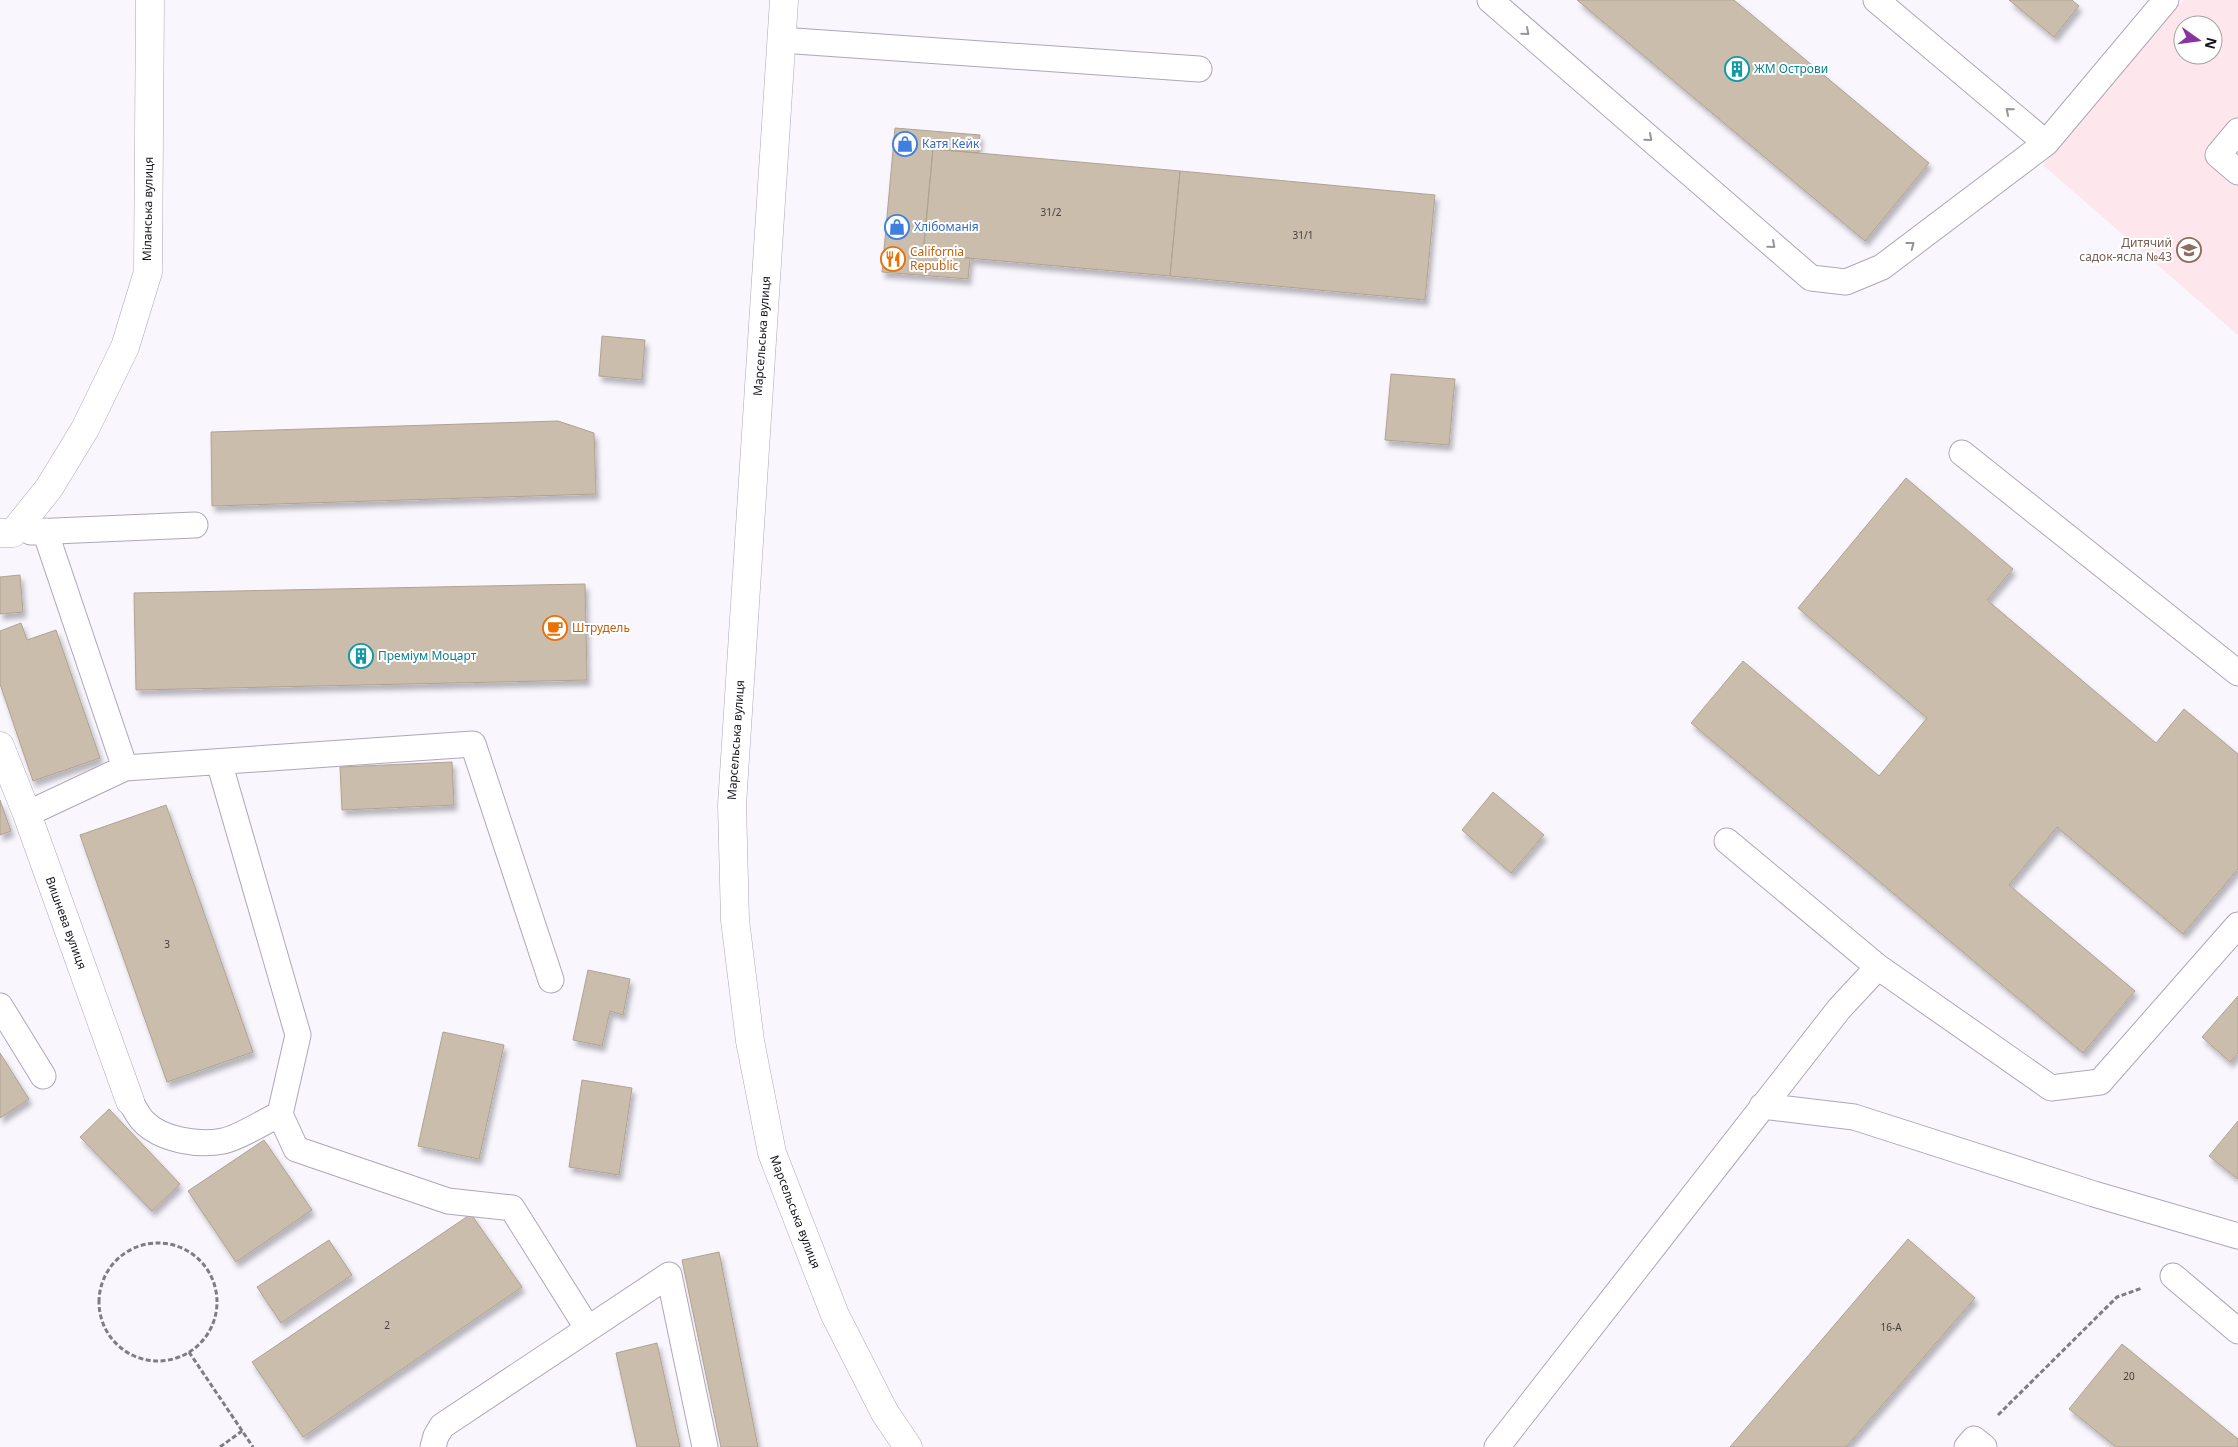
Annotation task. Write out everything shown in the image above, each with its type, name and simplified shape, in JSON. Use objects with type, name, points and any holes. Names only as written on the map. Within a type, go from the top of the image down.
[{"type":"street","name":"Міланська вулиця","points":[[6,533],[49,488],[86,430],[125,347],[148,272],[150,0]]},
{"type":"street","name":"Марсельська вулиця","points":[[784,0],[732,804],[736,920],[750,1042],[772,1153],[835,1315],[885,1412],[908,1447]]},
{"type":"street","name":"Вишнева вулиця","points":[[0,746],[27,814],[130,1101]]},
{"type":"lane","points":[[1490,0],[1811,278],[1846,282],[1882,267],[2046,143],[2166,0]]},
{"type":"lane","points":[[1876,0],[2046,143]]},
{"type":"lane","points":[[781,40],[1199,69]]},
{"type":"lane","points":[[2238,131],[2218,155],[2238,172]]},
{"type":"lane","points":[[1962,453],[2238,673]]},
{"type":"lane","points":[[6,533],[195,525]]},
{"type":"lane","points":[[45,531],[125,768]]},
{"type":"lane","points":[[27,814],[125,768],[474,744],[550,980]]},
{"type":"lane","points":[[219,762],[298,1035],[280,1114],[296,1150],[448,1201],[512,1208],[588,1328]]},
{"type":"lane","points":[[1726,841],[1878,967],[2051,1088],[2100,1082],[2238,925]]},
{"type":"lane","points":[[1497,1447],[1762,1106],[1839,1009],[1878,967]]},
{"type":"lane","points":[[0,1006],[43,1076]]},
{"type":"lane","points":[[130,1101],[142,1120],[158,1133],[204,1142],[225,1141],[280,1114]]},
{"type":"lane","points":[[1762,1106],[1854,1117],[2094,1194],[2238,1236]]},
{"type":"lane","points":[[433,1447],[436,1436],[442,1426],[668,1275],[704,1447]]},
{"type":"lane","points":[[2173,1276],[2238,1331]]},
{"type":"path","points":[[156,1242],[176,1245],[194,1255],[208,1270],[215,1287],[217,1306],[213,1324],[203,1340],[189,1352],[172,1359],[153,1361],[135,1356],[119,1347],[107,1333],[100,1314],[99,1293],[106,1274],[119,1258],[136,1246],[156,1242]]},
{"type":"path","points":[[1975,1444],[2117,1297],[2173,1276]]},
{"type":"path","points":[[189,1352],[253,1447]]},
{"type":"path","points":[[220,1447],[242,1431]]},
{"type":"shaded area","name":"Дитячий садок-ясла №43","points":[[2183,0],[2238,0],[2238,335],[2043,165]]},
{"type":"building","name":"ЖМ Острови","points":[[1577,0],[1734,0],[1929,163],[1865,241]]},
{"type":"building","points":[[2009,0],[2072,0],[2079,6],[2054,37]]},
{"type":"building","points":[[895,128],[980,135],[978,153],[933,149],[923,254],[970,258],[968,279],[882,272]]},
{"type":"building","points":[[933,149],[1180,171],[1170,276],[923,254]]},
{"type":"building","points":[[1180,171],[1435,195],[1425,300],[1170,276]]},
{"type":"building","points":[[602,336],[645,340],[642,380],[599,376]]},
{"type":"building","points":[[1391,374],[1455,379],[1449,445],[1385,440]]},
{"type":"building","points":[[558,421],[594,433],[596,494],[212,506],[211,432]]},
{"type":"building","points":[[1906,478],[2013,569],[1987,600],[2156,743],[2184,709],[2238,754],[2238,869],[2183,934],[2057,827],[2009,885],[2135,991],[2083,1053],[1691,723],[1743,661],[1879,776],[1927,718],[1798,608]]},
{"type":"building","points":[[20,575],[23,612],[0,614],[0,577]]},
{"type":"building","name":"Преміум Моцарт","points":[[585,584],[587,680],[136,690],[134,593]]},
{"type":"building","points":[[21,623],[27,640],[56,630],[100,758],[33,781],[0,684],[0,631]]},
{"type":"building","points":[[452,762],[454,805],[342,810],[340,767]]},
{"type":"building","points":[[1493,792],[1544,835],[1511,873],[1462,830]]},
{"type":"building","points":[[0,800],[11,831],[0,835]]},
{"type":"building","points":[[166,805],[253,1052],[167,1082],[80,835]]},
{"type":"building","points":[[588,970],[630,979],[623,1015],[610,1011],[602,1046],[573,1040]]},
{"type":"building","points":[[2238,996],[2238,1053],[2230,1062],[2202,1037]]},
{"type":"building","points":[[443,1032],[504,1045],[479,1159],[418,1146]]},
{"type":"building","points":[[0,1053],[29,1099],[0,1118]]},
{"type":"building","points":[[582,1080],[632,1088],[619,1175],[569,1167]]},
{"type":"building","points":[[109,1109],[180,1184],[152,1211],[80,1137]]},
{"type":"building","points":[[2238,1121],[2238,1179],[2209,1156]]},
{"type":"building","points":[[264,1140],[312,1210],[236,1262],[188,1191]]},
{"type":"building","points":[[471,1214],[522,1287],[303,1437],[252,1362]]},
{"type":"building","points":[[1908,1239],[1975,1298],[1846,1447],[1730,1447]]},
{"type":"building","points":[[329,1240],[352,1275],[281,1323],[257,1287]]},
{"type":"building","points":[[719,1252],[758,1447],[721,1447],[682,1260]]},
{"type":"building","points":[[657,1343],[680,1447],[637,1447],[616,1353]]},
{"type":"building","points":[[2122,1344],[2238,1439],[2238,1447],[2116,1447],[2069,1409]]},
{"type":"place","name":"ЖМ Острови","points":[[1737,69]]},
{"type":"place","name":"Катя Кейк","points":[[905,144]]},
{"type":"place","name":"Хлібоманія","points":[[897,227]]},
{"type":"place","name":"Дитячий садок-ясла №43","points":[[2189,250]]},
{"type":"place","name":"California Republic","points":[[893,259]]},
{"type":"place","name":"Штрудель","points":[[555,628]]},
{"type":"place","name":"Преміум Моцарт","points":[[361,656]]}]
